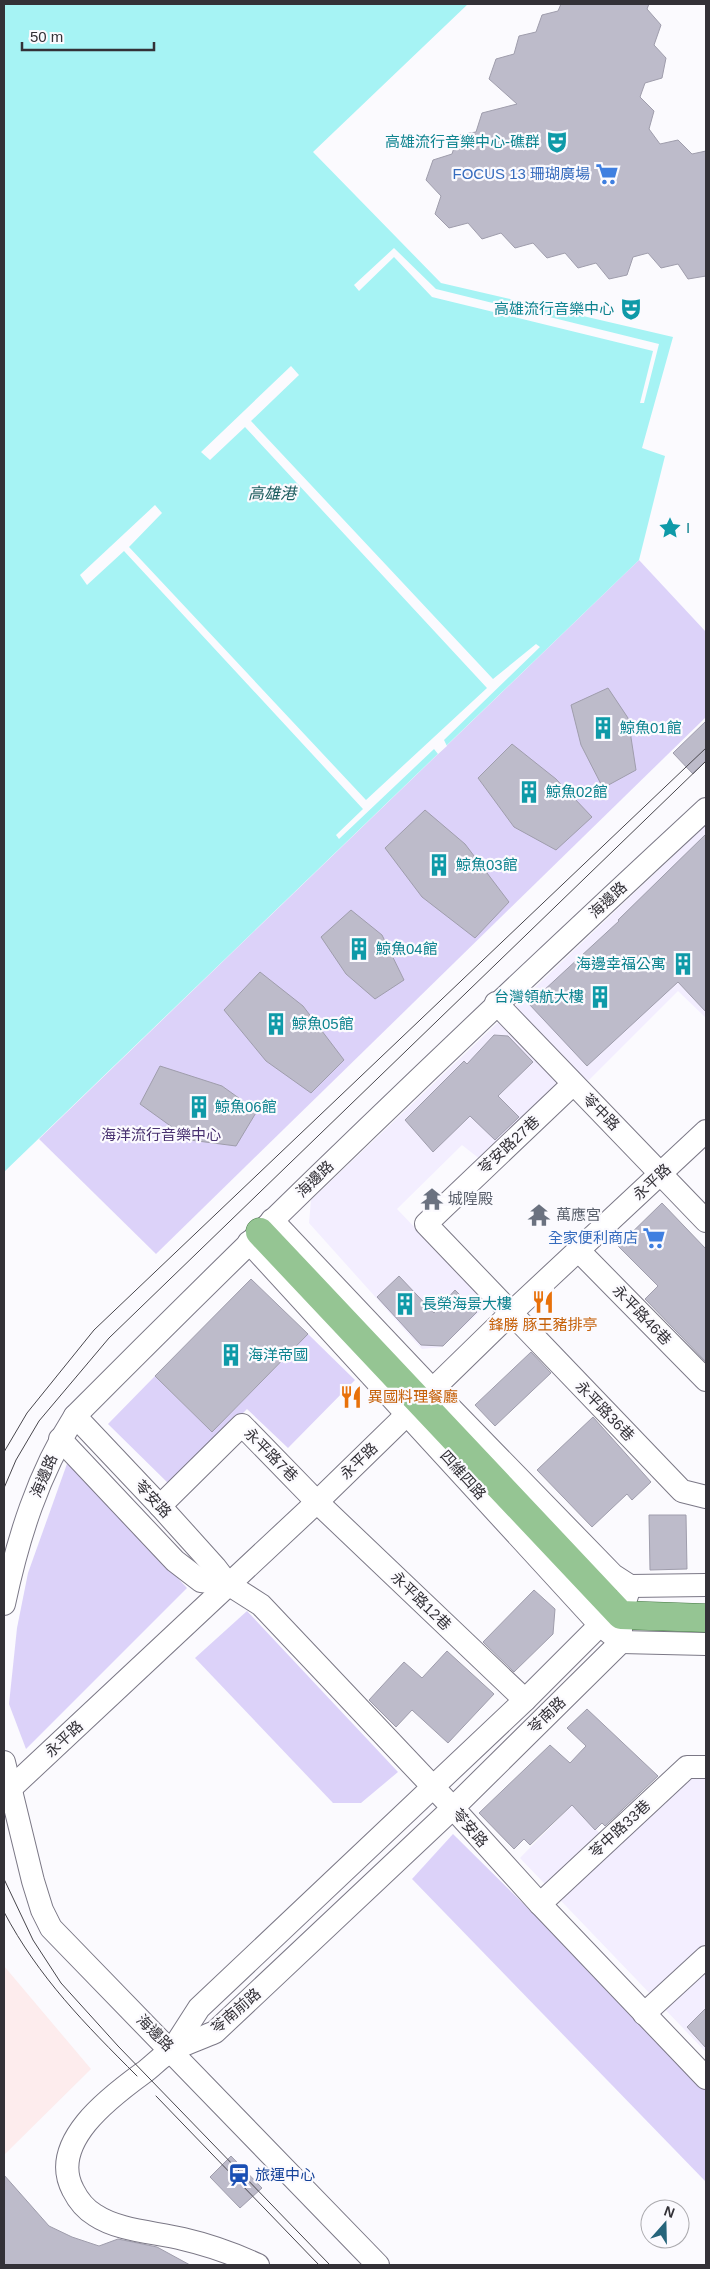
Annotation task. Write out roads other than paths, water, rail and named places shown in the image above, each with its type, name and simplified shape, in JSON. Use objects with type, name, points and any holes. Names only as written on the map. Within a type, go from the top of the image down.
[{"type":"main road","name":"四維四路","points":[[261,1231],[420,1401],[611,1620]]},
{"type":"main road","points":[[611,1620],[706,1618]]},
{"type":"street","name":"海邊路","points":[[4,1604],[13,1561],[42,1478],[60,1439],[75,1416],[261,1231],[496,1003],[706,809]]},
{"type":"street","name":"苓中路","points":[[496,1003],[706,1221]]},
{"type":"street","name":"苓安路27巷","points":[[511,1313],[426,1224],[573,1084]]},
{"type":"street","name":"永平路","points":[[9,1790],[317,1502],[511,1313],[706,1131]]},
{"type":"street","name":"永平路46巷","points":[[578,1250],[706,1380]]},
{"type":"street","name":"永平路36巷","points":[[511,1313],[682,1491],[706,1497]]},
{"type":"street","name":"四維四路","points":[[420,1401],[613,1575],[630,1586]]},
{"type":"street","name":"苓安路","points":[[75,1416],[160,1506],[228,1584],[261,1605],[433,1787],[540,1904],[706,2078]]},
{"type":"street","name":"永平路7巷","points":[[160,1506],[242,1425],[317,1502]]},
{"type":"street","name":"苓安路","points":[[60,1439],[175,1561],[201,1581],[228,1584]]},
{"type":"street","name":"永平路12巷","points":[[317,1502],[525,1700]]},
{"type":"street","points":[[630,1586],[706,1585]]},
{"type":"street","name":"苓南路","points":[[433,1787],[611,1620],[630,1586]]},
{"type":"street","name":"苓南路","points":[[452,1808],[621,1642],[611,1620]]},
{"type":"street","points":[[621,1642],[706,1644]]},
{"type":"street","name":"海邊路","points":[[4,1762],[9,1790],[42,1910],[51,1928],[172,2050],[378,2265]]},
{"type":"street","name":"苓中路33巷","points":[[540,1904],[687,1767],[706,1767]]},
{"type":"street","name":"苓南前路","points":[[172,2050],[199,2008],[433,1787]]},
{"type":"street","name":"苓南前路","points":[[172,2050],[215,2032],[452,1808]]},
{"type":"street","points":[[644,2014],[706,1957]]},
{"type":"street","points":[[172,2050],[111,2098],[81,2128],[72,2145],[67,2165],[70,2184],[79,2202],[95,2215],[113,2224],[206,2245],[233,2253],[258,2265]]},
{"type":"water","name":"高雄港","points":[[4,4],[468,4],[313,152],[441,283],[673,337],[642,448],[665,456],[639,560],[4,1172]]},
{"type":"tram line","points":[[4,1452],[27,1413],[94,1330],[706,748]]},
{"type":"tram line","points":[[4,1488],[16,1460],[39,1421],[109,1338],[706,761]]},
{"type":"tram line","points":[[4,1879],[33,1940],[61,1983],[118,2046],[330,2265]]},
{"type":"tram line","points":[[4,1912],[32,1958],[64,1999],[137,2076]]},
{"type":"tram line","points":[[156,2096],[319,2265]]},
{"type":"place","name":"高雄流行音樂中心-礁群","points":[[557,142]]},
{"type":"place","name":"FOCUS 13 珊瑚廣場","points":[[607,174]]},
{"type":"place","name":"高雄流行音樂中心","points":[[631,309]]},
{"type":"place","name":"I","points":[[670,528]]},
{"type":"place","name":"鯨魚01館","points":[[603,728]]},
{"type":"place","name":"鯨魚02館","points":[[529,792]]},
{"type":"place","name":"鯨魚03館","points":[[439,865]]},
{"type":"place","name":"鯨魚04館","points":[[359,949]]},
{"type":"place","name":"海邊幸福公寓","points":[[683,964]]},
{"type":"place","name":"台灣領航大樓","points":[[600,997]]},
{"type":"place","name":"鯨魚05館","points":[[276,1024]]},
{"type":"place","name":"鯨魚06館","points":[[199,1107]]},
{"type":"place","name":"城隍殿","points":[[432,1199]]},
{"type":"place","name":"萬應宮","points":[[539,1215]]},
{"type":"place","name":"全家便利商店","points":[[654,1238]]},
{"type":"place","name":"鋒勝 豚王豬排亭","points":[[543,1302]]},
{"type":"place","name":"長榮海景大樓","points":[[405,1304]]},
{"type":"place","name":"海洋帝國","points":[[231,1355]]},
{"type":"place","name":"異國料理餐廳","points":[[351,1397]]},
{"type":"place","name":"旅運中心","points":[[239,2175]]},
{"type":"park label","name":"海洋流行音樂中心","points":[[161,1135]]}]
